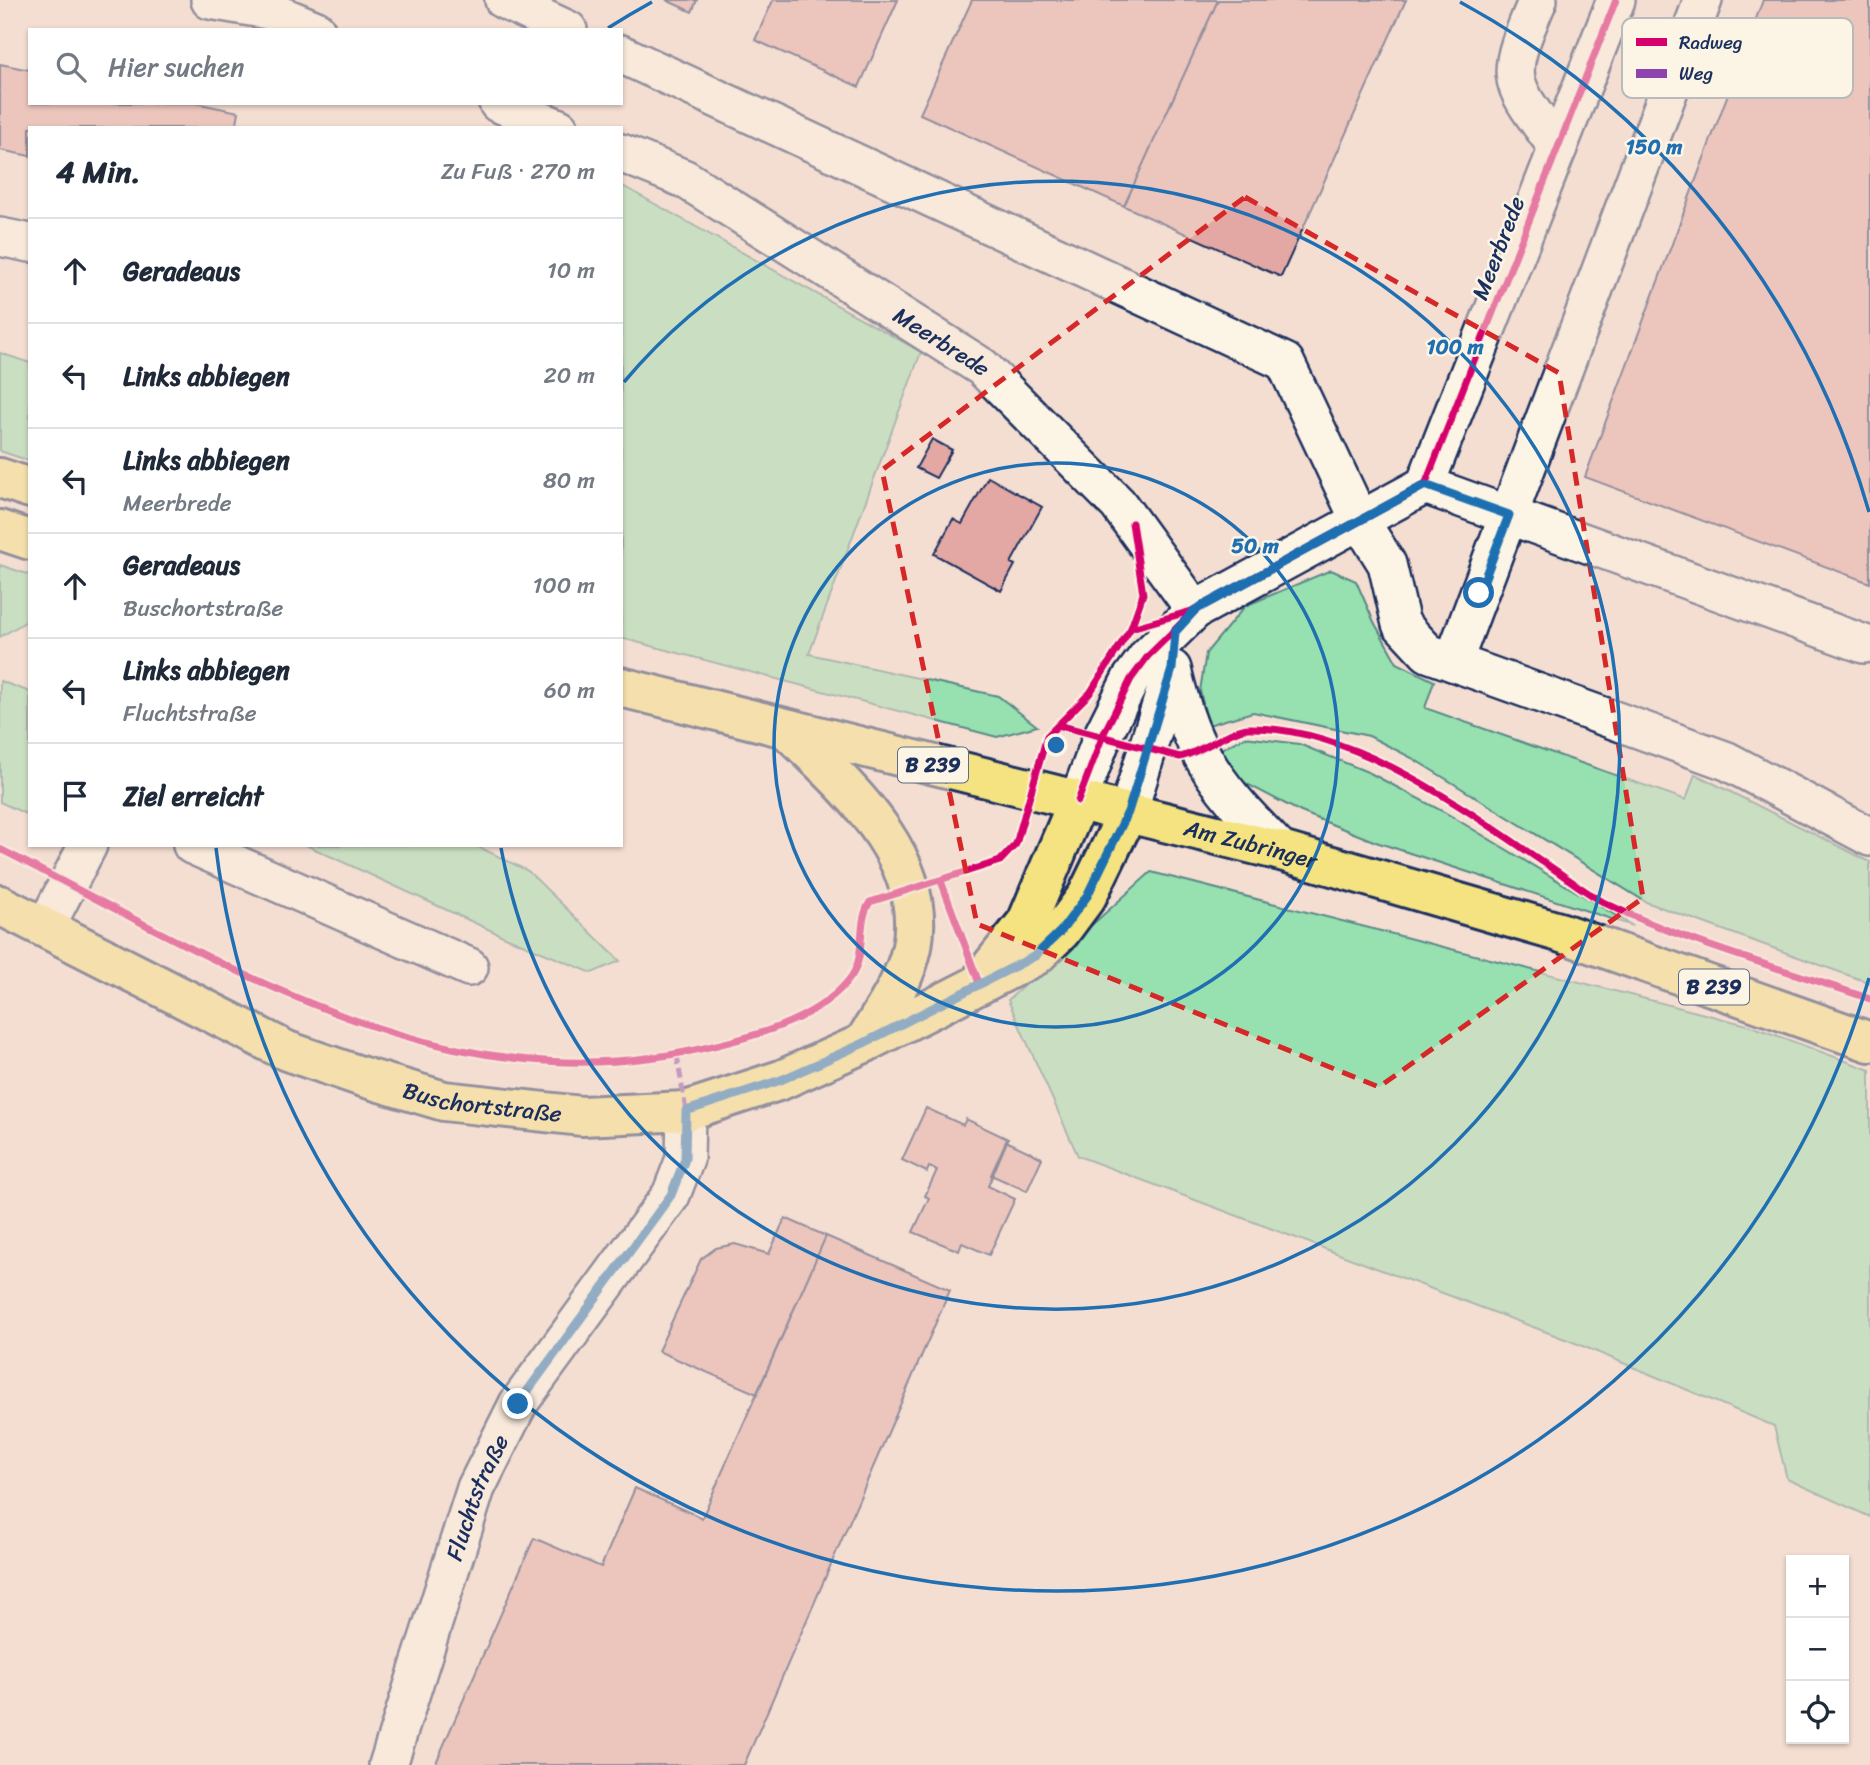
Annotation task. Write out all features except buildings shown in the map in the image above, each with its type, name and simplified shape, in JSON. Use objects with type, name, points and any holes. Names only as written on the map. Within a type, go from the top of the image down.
[{"type":"main road","points":[[0,478],[28,487]]},
{"type":"main road","points":[[0,530],[28,539]]},
{"type":"main road","name":"Am Zubringer","points":[[623,688],[1282,851],[1559,932],[1870,1042]]},
{"type":"main road","points":[[788,730],[839,779],[878,824],[899,860],[908,890],[913,915],[912,947],[897,987],[864,1043]]},
{"type":"main road","name":"Buschortstraße","points":[[979,983],[1027,922],[1078,800]]},
{"type":"main road","name":"Buschortstraße","points":[[0,905],[287,1051],[444,1101],[582,1116],[686,1111],[781,1080],[864,1043],[1035,956],[1061,931],[1087,896],[1128,812]]},
{"type":"street","points":[[210,0],[268,10],[311,28]]},
{"type":"street","points":[[503,0],[564,28]]},
{"type":"street","points":[[1538,0],[1517,48],[1513,72],[1519,93],[1558,148]]},
{"type":"street","name":"Meerbrede","points":[[1425,485],[1616,0]]},
{"type":"street","points":[[1696,18],[1703,0]]},
{"type":"street","points":[[623,55],[1285,362],[1359,519],[1387,564],[1401,624],[1429,653],[1727,761],[1870,837]]},
{"type":"street","points":[[1453,662],[1666,98]]},
{"type":"street","points":[[503,105],[554,126]]},
{"type":"street","name":"Meerbrede","points":[[623,154],[685,179],[982,367],[1118,503],[1185,621]]},
{"type":"street","points":[[0,237],[28,243]]},
{"type":"street","points":[[1078,800],[1103,735],[1131,679],[1148,656],[1185,621],[1359,519],[1425,485],[1864,644]]},
{"type":"street","points":[[1128,812],[1185,621]]},
{"type":"street","points":[[1172,669],[1182,711],[1198,753],[1238,807],[1282,851]]},
{"type":"street","points":[[45,928],[87,847]]},
{"type":"street","points":[[197,847],[469,967]]},
{"type":"street","name":"Fluchtstraße","points":[[388,1765],[476,1488],[518,1404],[671,1195],[685,1159],[686,1111]]},
{"type":"highlighted area","points":[[1245,197],[1559,373],[1643,898],[1379,1087],[977,924],[882,470]]},
{"type":"green space","points":[[623,186],[921,352],[809,654],[998,696],[1037,726],[997,737],[623,639]]},
{"type":"green space","points":[[0,353],[28,362],[28,460],[0,451]]},
{"type":"green space","points":[[0,565],[28,574],[28,620],[0,637]]},
{"type":"green space","points":[[1331,570],[1356,581],[1374,622],[1397,663],[1434,681],[1425,708],[1686,800],[1695,774],[1870,862],[1870,983],[1646,902],[1412,758],[1369,736],[1253,712],[1208,725],[1200,691],[1206,653],[1245,606]]},
{"type":"green space","points":[[0,681],[28,691],[28,815],[0,802]]},
{"type":"green space","points":[[1245,737],[1299,744],[1370,773],[1446,813],[1633,926],[1376,842],[1301,812],[1243,782],[1219,750]]},
{"type":"green space","points":[[310,847],[479,847],[528,871],[620,961],[592,973],[503,936]]},
{"type":"green space","points":[[1151,872],[1751,1026],[1870,1070],[1870,1517],[1787,1479],[1774,1426],[1573,1342],[1078,1156],[1008,1000]]},
{"type":"marked path","points":[[677,1055],[686,1111]]},
{"type":"cycle path","points":[[1078,801],[1103,735],[1131,679],[1148,656],[1195,610],[1425,485],[1616,0]]},
{"type":"cycle path","points":[[1131,628],[1143,594],[1132,523]]},
{"type":"cycle path","points":[[0,849],[257,980],[344,1016],[432,1043],[524,1059],[618,1061],[717,1045],[790,1022],[824,1003],[839,991],[856,968],[863,919],[870,902],[1000,861],[1016,844],[1047,736],[1090,693],[1131,628],[1195,610]]},
{"type":"cycle path","points":[[1058,725],[1180,757],[1248,728],[1287,731],[1326,740],[1365,755],[1441,794],[1605,903],[1669,931],[1870,999]]},
{"type":"cycle path","points":[[941,881],[979,983]]},
{"type":"route","points":[[518,1404],[671,1195],[685,1159],[686,1111],[781,1080],[864,1043],[1035,956],[1061,931],[1087,896],[1128,812],[1172,669],[1175,632],[1195,610],[1425,485],[1509,515],[1479,593]]}]
